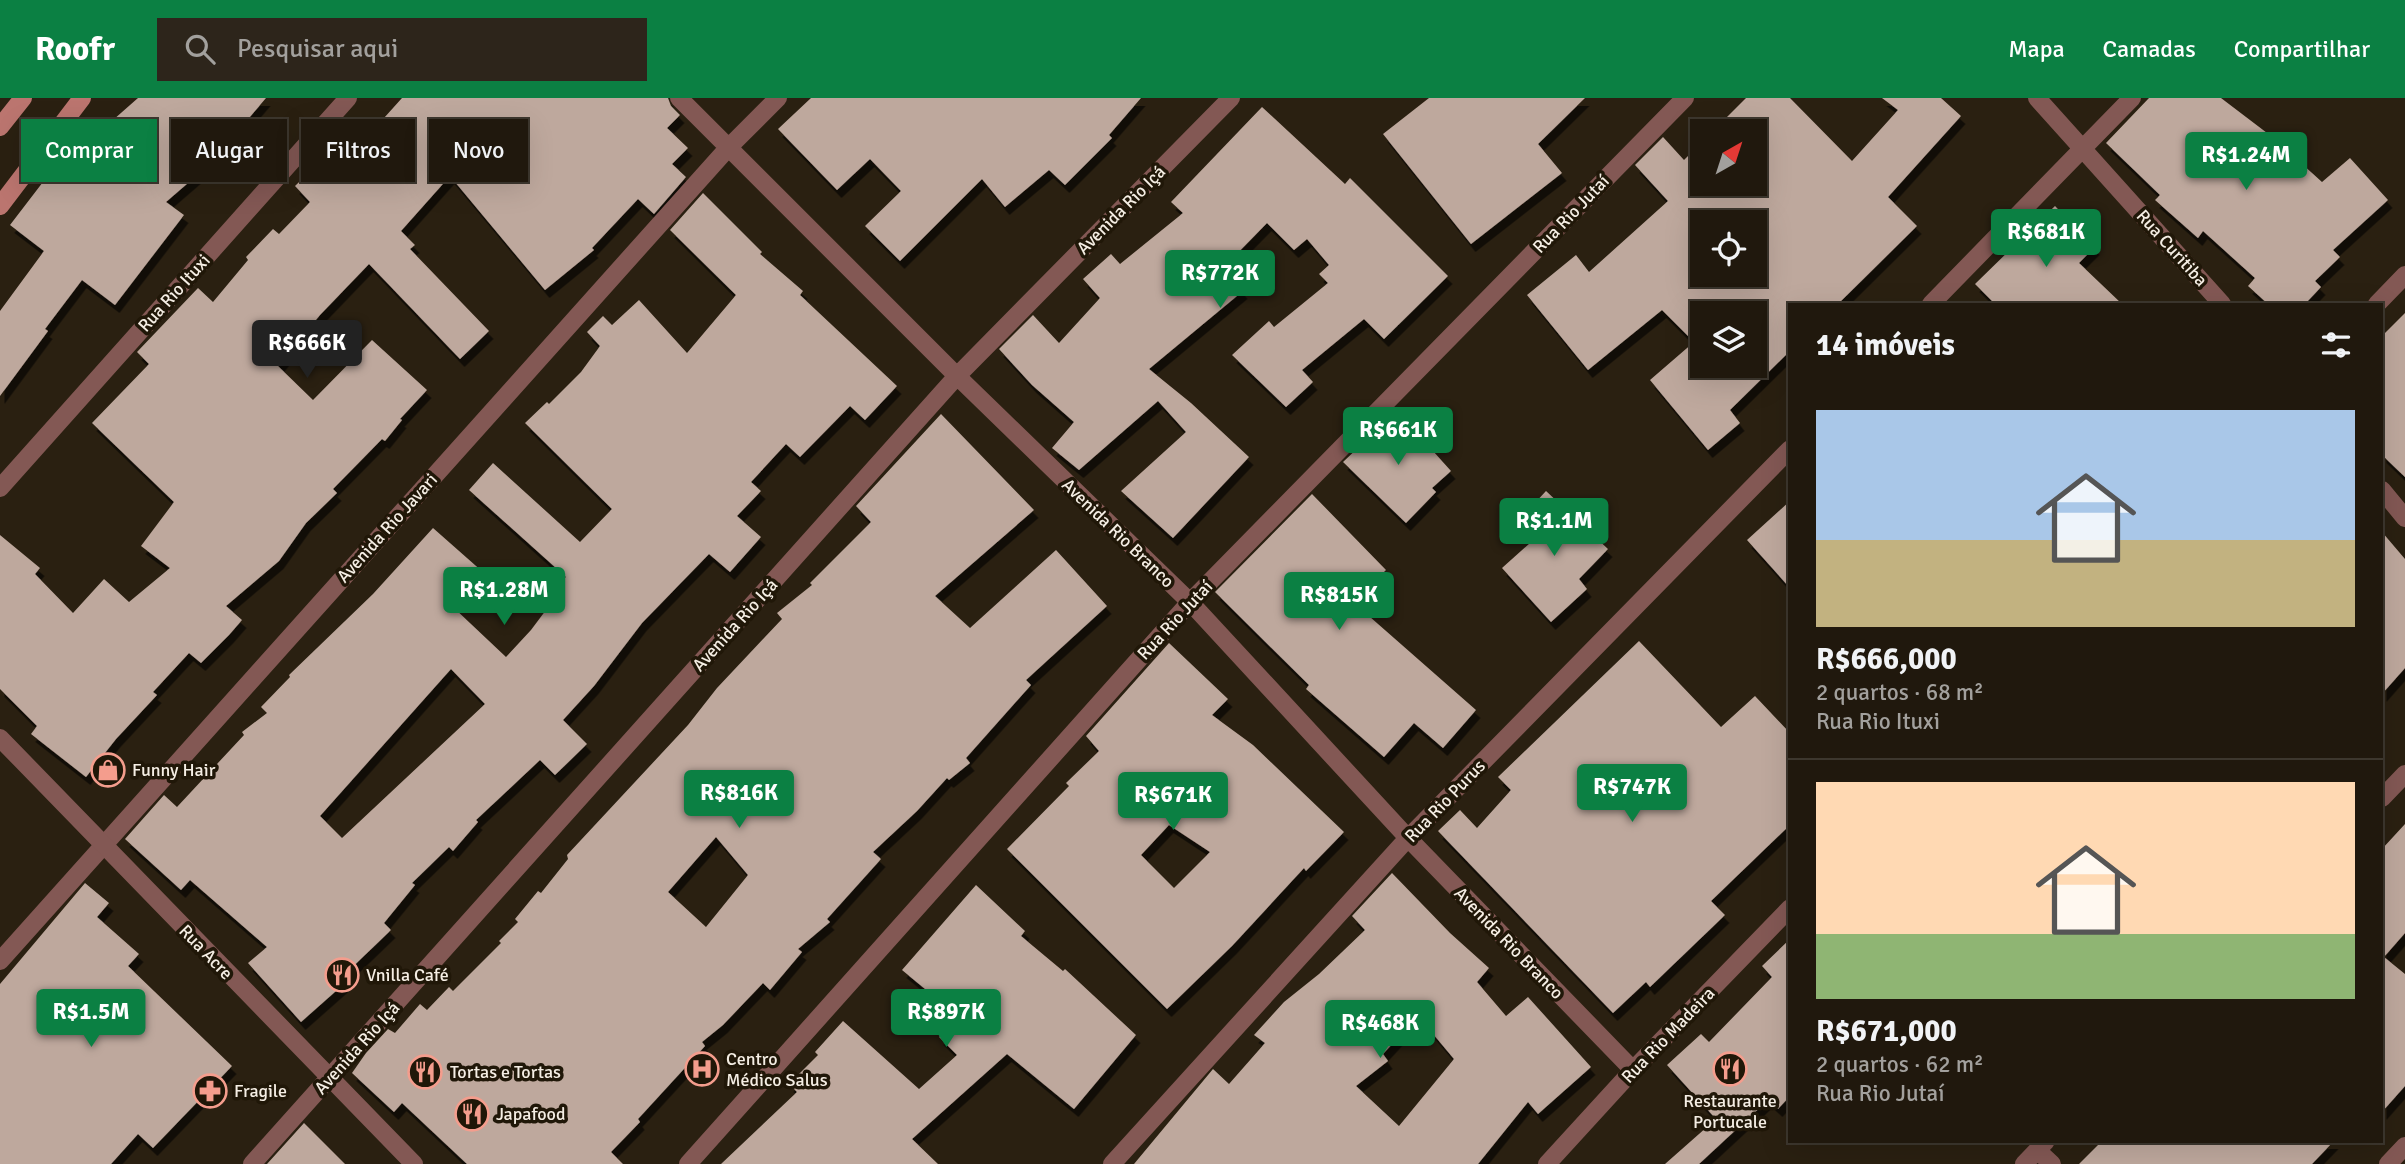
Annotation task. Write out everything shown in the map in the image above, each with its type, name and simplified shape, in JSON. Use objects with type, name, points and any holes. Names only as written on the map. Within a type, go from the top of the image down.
[{"type":"main road","points":[[0,127],[23,98]]},
{"type":"main road","points":[[0,206],[82,98]]},
{"type":"street","name":"Rua Rio Ituxi","points":[[0,488],[348,98]]},
{"type":"street","name":"Avenida Rio Branco","points":[[679,98],[957,376],[1190,603],[1408,838],[1633,1070]]},
{"type":"street","name":"Avenida Rio Javari","points":[[0,961],[728,148],[778,98]]},
{"type":"street","name":"Avenida Rio Içá","points":[[252,1164],[957,376],[1231,98]]},
{"type":"street","name":"Rua Rio Jutaí","points":[[688,1164],[1190,603],[1685,98]]},
{"type":"street","name":"Rua Curitiba","points":[[2037,98],[2221,303]]},
{"type":"street","points":[[1932,303],[2132,98]]},
{"type":"street","points":[[2378,303],[2405,275]]},
{"type":"street","name":"Rua Rio Purus","points":[[1112,1164],[1408,838],[1788,451]]},
{"type":"street","points":[[2383,491],[2405,518]]},
{"type":"street","name":"Rua Acre","points":[[0,738],[102,846],[414,1164]]},
{"type":"street","points":[[2383,797],[2405,774]]},
{"type":"street","name":"Rua Rio Madeira","points":[[1548,1164],[1633,1070],[1788,910]]},
{"type":"street","points":[[2024,1164],[2042,1146],[2052,1164]]},
{"type":"street","points":[[2388,1164],[2405,1146]]},
{"type":"building","points":[[138,98],[266,98],[248,119],[171,119],[171,182],[189,182],[166,202],[184,215],[115,305],[82,280],[0,396],[0,311],[44,251],[10,225],[43,182],[157,182],[157,119],[114,119]]},
{"type":"building","points":[[402,98],[668,98],[671,106],[680,115],[667,128],[688,148],[672,164],[686,177],[654,214],[638,199],[592,248],[594,250],[545,290],[455,182],[528,182],[528,119],[429,119],[429,182],[445,182],[401,231],[415,245],[410,249],[489,331],[460,359],[369,264],[320,315],[278,366],[313,400],[372,340],[427,390],[400,419],[402,420],[385,441],[382,439],[333,489],[337,493],[306,523],[279,561],[226,606],[242,620],[229,635],[201,663],[189,653],[153,692],[157,695],[116,739],[86,777],[31,734],[37,726],[0,689],[0,535],[40,568],[35,574],[73,613],[104,579],[129,602],[170,568],[141,546],[174,502],[92,423],[149,364],[137,352],[198,288],[213,302],[248,260],[246,257],[273,229],[279,234],[310,202],[295,186],[301,180],[415,182],[415,119],[383,119]]},
{"type":"building","points":[[811,98],[1141,98],[1109,135],[1112,138],[1065,185],[1049,170],[1005,207],[982,179],[900,261],[865,226],[901,191],[870,159],[837,190],[778,129]]},
{"type":"building","points":[[1429,98],[1585,98],[1538,144],[1562,173],[1471,244],[1383,134]]},
{"type":"building","points":[[1746,98],[1790,98],[1852,161],[1898,110],[1882,98],[1941,98],[1961,116],[1888,197],[1917,226],[1839,303],[1788,303],[1788,353],[1767,374],[1767,301],[1690,301],[1690,338],[1662,310],[1588,370],[1527,295],[1576,255],[1589,272],[1668,201],[1635,165],[1663,137],[1684,160],[1690,154],[1690,196],[1768,196],[1768,119],[1725,119]]},
{"type":"building","points":[[2149,98],[2221,98],[2271,136],[2322,182],[2350,158],[2388,200],[2333,250],[2340,257],[2315,281],[2321,287],[2306,303],[2267,303],[2248,286],[2255,278],[2203,231],[2198,238],[2155,200],[2160,195],[2106,143]]},
{"type":"building","points":[[1262,107],[1345,184],[1350,178],[1448,276],[1384,339],[1364,319],[1302,370],[1313,382],[1286,407],[1232,355],[1269,321],[1274,327],[1328,283],[1319,274],[1329,265],[1307,239],[1294,250],[1267,223],[1223,268],[1243,291],[1149,369],[1191,403],[1249,457],[1173,538],[1121,491],[1186,432],[1158,401],[1079,470],[1052,448],[1074,422],[1032,385],[999,349],[1033,315],[1059,343],[1100,298],[1083,279],[1111,254],[1120,264],[1183,213],[1171,202]]},
{"type":"building","points":[[703,193],[762,252],[760,254],[803,291],[800,295],[897,386],[865,420],[850,406],[800,457],[786,444],[751,482],[761,491],[737,516],[761,537],[730,572],[709,554],[642,623],[594,686],[563,720],[587,744],[555,775],[540,760],[476,820],[478,822],[453,851],[449,847],[412,883],[415,885],[384,923],[391,930],[341,978],[345,983],[301,1022],[248,963],[267,947],[190,880],[181,890],[125,839],[164,795],[177,807],[244,735],[242,732],[267,713],[261,707],[289,675],[373,594],[433,528],[484,573],[453,607],[506,657],[531,630],[561,590],[556,586],[566,577],[469,490],[493,463],[580,542],[612,509],[525,423],[547,402],[549,404],[581,372],[600,346],[587,332],[603,316],[612,325],[639,300],[687,353],[736,295],[670,230]],"holes":[[[451,669],[485,704],[342,838],[320,816]]]},
{"type":"building","points":[[2055,206],[2095,247],[2079,263],[2121,303],[1994,303],[1975,284]]},
{"type":"building","points":[[2405,313],[2405,477],[2383,456],[2383,335]]},
{"type":"building","points":[[1690,345],[1690,378],[1763,378],[1730,410],[1740,423],[1708,450],[1650,380]]},
{"type":"building","points":[[1397,411],[1451,471],[1432,488],[1436,492],[1406,523],[1343,462]]},
{"type":"building","points":[[941,414],[1034,510],[935,596],[970,628],[1056,550],[1107,606],[1026,680],[1031,685],[966,758],[970,763],[949,780],[947,778],[917,811],[873,852],[881,859],[827,919],[830,922],[798,949],[802,952],[770,990],[763,983],[723,1025],[702,1042],[705,1046],[611,1152],[623,1164],[467,1164],[402,1103],[394,1112],[352,1073],[388,1029],[395,1033],[420,1004],[427,1010],[449,987],[453,991],[501,943],[499,941],[518,922],[515,919],[538,891],[541,893],[568,859],[567,855],[782,619],[777,613],[812,585],[810,583],[871,522],[856,506]],"holes":[[[716,837],[748,875],[706,927],[668,892]]]},
{"type":"building","points":[[1546,491],[1608,549],[1579,579],[1587,589],[1551,622],[1502,568],[1539,535],[1521,518]]},
{"type":"building","points":[[1312,494],[1386,570],[1353,602],[1476,710],[1443,748],[1414,723],[1384,757],[1306,689],[1309,685],[1215,592]]},
{"type":"building","points":[[1788,503],[1788,586],[1747,540]]},
{"type":"building","points":[[2383,533],[2405,559],[2405,668],[2383,693]]},
{"type":"building","points":[[1639,641],[1721,727],[1755,696],[1788,731],[1788,827],[1711,901],[1725,915],[1650,987],[1646,982],[1613,1013],[1438,831],[1460,810],[1477,828],[1511,790],[1498,777]]},
{"type":"building","points":[[1169,643],[1228,699],[1212,715],[1253,745],[1344,832],[1306,871],[1304,868],[1232,946],[1167,1009],[1007,849],[1069,786],[1066,783],[1099,751],[1086,736]],"holes":[[[1169,825],[1210,852],[1174,888],[1141,855]]]},
{"type":"building","points":[[2405,824],[2405,933],[2384,957],[2405,974],[2405,1086],[2383,1111],[2383,848]]},
{"type":"building","points":[[1392,873],[1450,933],[1489,968],[1477,982],[1506,1016],[1528,997],[1591,1067],[1538,1114],[1528,1102],[1478,1164],[1134,1164],[1213,1069],[1229,1084],[1265,1043],[1254,1035],[1284,1002],[1319,974],[1365,930],[1352,916]],"holes":[[[1418,1016],[1454,1059],[1399,1126],[1356,1086],[1388,1061],[1383,1054]]]},
{"type":"building","points":[[85,883],[109,903],[97,917],[139,954],[128,966],[232,1066],[153,1148],[138,1134],[111,1164],[0,1164],[0,984]]},
{"type":"building","points":[[976,885],[1025,931],[1021,936],[1063,971],[1065,969],[1136,1035],[1074,1109],[1007,1054],[912,1139],[938,1164],[721,1164],[797,1092],[789,1084],[818,1055],[815,1052],[843,1021],[919,1089],[957,1055],[939,1037],[959,1017],[902,970]]},
{"type":"building","points":[[1788,941],[1788,1098],[1778,1109],[1768,1100],[1699,1164],[1665,1164],[1716,1119],[1667,1065],[1701,1034],[1709,1042],[1772,977],[1762,966]]},
{"type":"building","points":[[304,1123],[345,1164],[267,1164]]},
{"type":"building","points":[[2100,1143],[2332,1143],[2312,1164],[2079,1164]]},
{"type":"place","name":"Funny Hair","points":[[108,770]]},
{"type":"place","name":"Vnilla Café","points":[[342,975]]},
{"type":"place","name":"Centro Médico Salus","points":[[702,1069]]},
{"type":"place","name":"Restaurante Portucale","points":[[1730,1069]]},
{"type":"place","name":"Tortas e Tortas","points":[[425,1072]]},
{"type":"place","name":"Fragile","points":[[210,1091]]},
{"type":"place","name":"Japafood","points":[[472,1114]]}]
